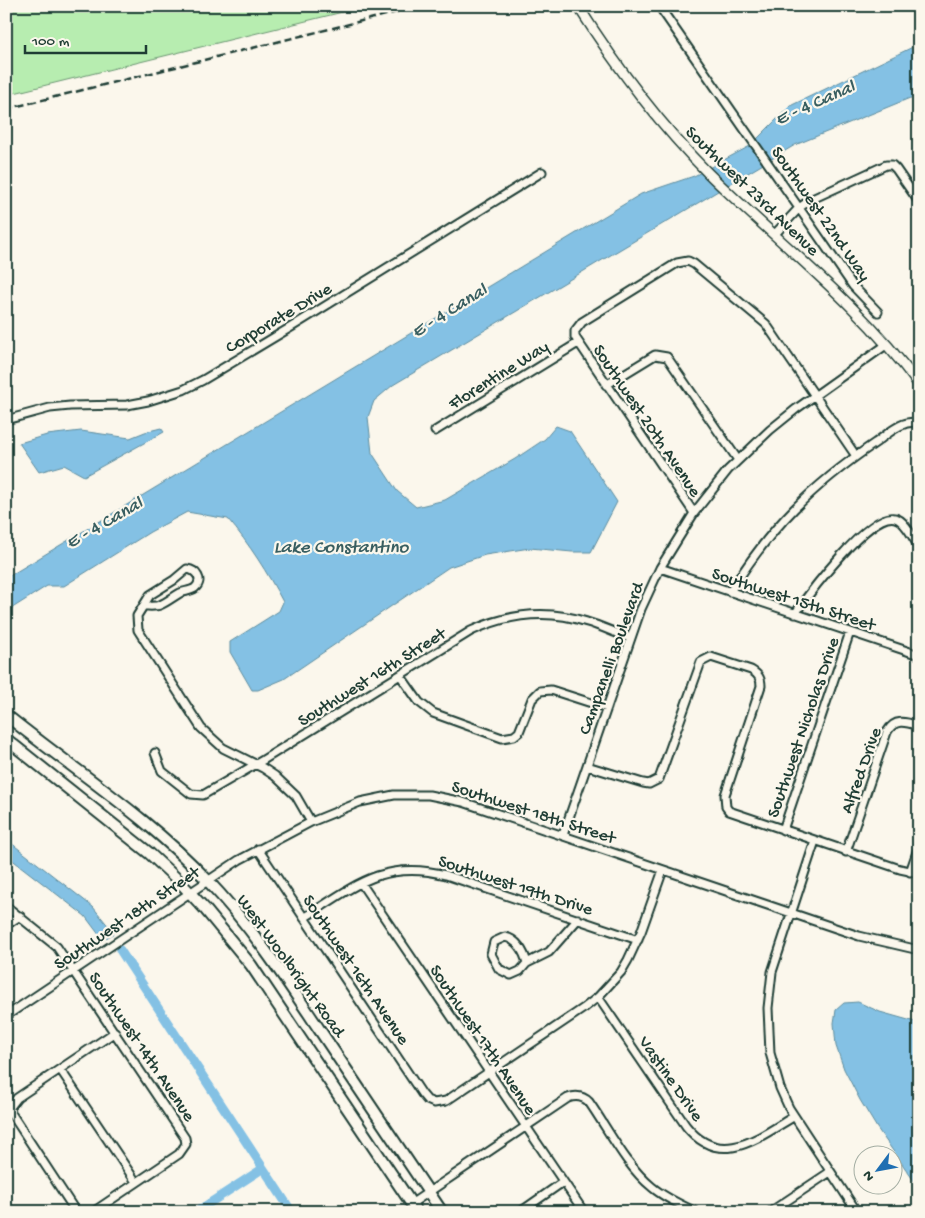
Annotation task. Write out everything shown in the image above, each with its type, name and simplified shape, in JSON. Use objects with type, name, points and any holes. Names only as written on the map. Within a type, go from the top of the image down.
[{"type":"main road","name":"West Woolbright Road","points":[[6,715],[163,837],[208,881],[249,928],[280,971],[442,1212]]},
{"type":"main road","name":"West Woolbright Road","points":[[6,739],[149,854],[190,892],[250,965],[414,1208]]},
{"type":"street","name":"Southwest 23rd Avenue","points":[[578,6],[628,80],[696,161],[840,295],[886,345],[919,385]]},
{"type":"street","name":"Southwest 22nd Way","points":[[659,6],[853,286],[878,312]]},
{"type":"street","points":[[774,235],[799,208],[816,196],[886,165],[896,169],[919,202]]},
{"type":"street","name":"Corporate Drive","points":[[6,420],[50,408],[127,405],[148,402],[183,390],[203,380],[542,172]]},
{"type":"street","points":[[578,343],[575,331],[582,322],[677,263],[688,262],[766,324],[856,456]]},
{"type":"street","name":"Southwest 20th Avenue","points":[[578,343],[694,513]]},
{"type":"street","name":"Florentine Way","points":[[435,431],[578,343]]},
{"type":"street","name":"Campanelli Boulevard","points":[[563,835],[630,638],[660,568],[694,513],[738,460],[780,421],[886,345]]},
{"type":"street","points":[[606,385],[655,355],[666,357],[738,460]]},
{"type":"street","points":[[730,592],[758,550],[793,508],[829,476],[856,456],[901,425],[916,422]]},
{"type":"street","points":[[795,614],[816,585],[848,548],[887,517],[894,517],[903,523],[919,547]]},
{"type":"street","points":[[144,606],[158,606],[182,592],[192,590],[197,586],[198,574],[187,568],[174,580],[150,595],[137,616],[138,630],[192,717],[211,739],[223,748],[256,764],[286,785],[296,796],[311,822]]},
{"type":"street","name":"Southwest 15th Street","points":[[660,568],[919,655]]},
{"type":"street","name":"Southwest 16th Street","points":[[155,753],[162,771],[191,794],[208,793],[471,631],[500,619],[540,614],[569,617],[630,638]]},
{"type":"street","name":"Southwest Nicholas Drive","points":[[783,830],[850,632]]},
{"type":"street","points":[[587,766],[643,783],[649,784],[659,778],[701,662],[711,657],[751,670],[757,673],[761,680],[761,686],[724,801],[729,811],[846,852],[910,872],[919,873]]},
{"type":"street","points":[[400,675],[418,702],[433,713],[502,738],[514,736],[519,732],[532,699],[540,691],[552,690],[607,708]]},
{"type":"street","name":"Alfred Drive","points":[[846,852],[887,732],[894,723],[900,722],[919,726]]},
{"type":"street","name":"Southwest 18th Street","points":[[6,1016],[190,892],[258,849],[311,822],[360,802],[387,796],[415,794],[443,797],[463,802],[859,936],[919,950]]},
{"type":"street","points":[[815,841],[772,972],[768,1023],[770,1053],[780,1088],[794,1117],[857,1212]]},
{"type":"street","points":[[910,872],[919,846]]},
{"type":"street","name":"Southwest 16th Avenue","points":[[258,849],[422,1094],[428,1100],[434,1103],[446,1101],[489,1073]]},
{"type":"street","name":"Southwest 19th Drive","points":[[304,918],[361,883],[390,872],[416,869],[433,871],[638,940]]},
{"type":"street","points":[[489,1073],[584,1008],[598,997],[621,972],[638,940],[663,870]]},
{"type":"street","name":"Southwest 17th Avenue","points":[[361,883],[584,1212]]},
{"type":"street","name":"Southwest 14th Avenue","points":[[6,906],[53,942],[74,970],[185,1138],[186,1144],[179,1154],[136,1182]]},
{"type":"street","points":[[6,925],[20,916]]},
{"type":"street","points":[[528,963],[521,948],[509,938],[501,938],[492,946],[492,959],[500,969],[511,975],[549,952],[578,919]]},
{"type":"street","name":"Vastine Drive","points":[[598,997],[686,1126],[699,1139],[710,1145],[722,1148],[740,1146],[752,1142],[794,1117]]},
{"type":"street","points":[[76,1212],[11,1113],[10,1108],[13,1102],[115,1032]]},
{"type":"street","points":[[60,1069],[136,1182],[93,1212]]},
{"type":"street","points":[[414,1208],[429,1193],[568,1098],[574,1096],[585,1098],[640,1176],[666,1197],[696,1212]]},
{"type":"street","points":[[770,1212],[830,1172]]},
{"type":"street","points":[[520,1212],[563,1182]]},
{"type":"green space","points":[[6,6],[367,6],[6,95]]},
{"type":"water","name":"Lake Constantino","points":[[919,44],[919,100],[910,98],[795,145],[393,385],[374,401],[368,417],[372,453],[397,491],[416,507],[445,500],[545,439],[556,426],[570,431],[617,502],[591,552],[530,548],[485,555],[449,567],[284,679],[258,690],[252,690],[230,652],[230,642],[279,611],[283,602],[258,559],[228,519],[187,512],[150,532],[64,586],[47,586],[6,612],[6,578],[641,194],[694,176],[750,146],[790,106]]},
{"type":"water","points":[[161,428],[164,432],[84,476],[64,465],[39,472],[19,443],[47,435],[81,431],[130,438]]},
{"type":"water","points":[[6,839],[93,907],[114,933],[103,940],[85,916],[6,855]]},
{"type":"water","points":[[858,1002],[880,1012],[919,1023],[919,1188],[902,1164],[902,1146],[890,1146],[860,1100],[844,1069],[836,1046],[834,1023],[836,1010],[844,1003]]},
{"type":"waterway","points":[[120,950],[292,1212]]},
{"type":"waterway","points":[[196,1212],[262,1169]]},
{"type":"railway","points":[[6,109],[422,6]]},
{"type":"water label","name":"E - 4 Canal","points":[[814,101]]},
{"type":"water label","name":"E - 4 Canal","points":[[448,309]]},
{"type":"water label","name":"E - 4 Canal","points":[[103,521]]}]
